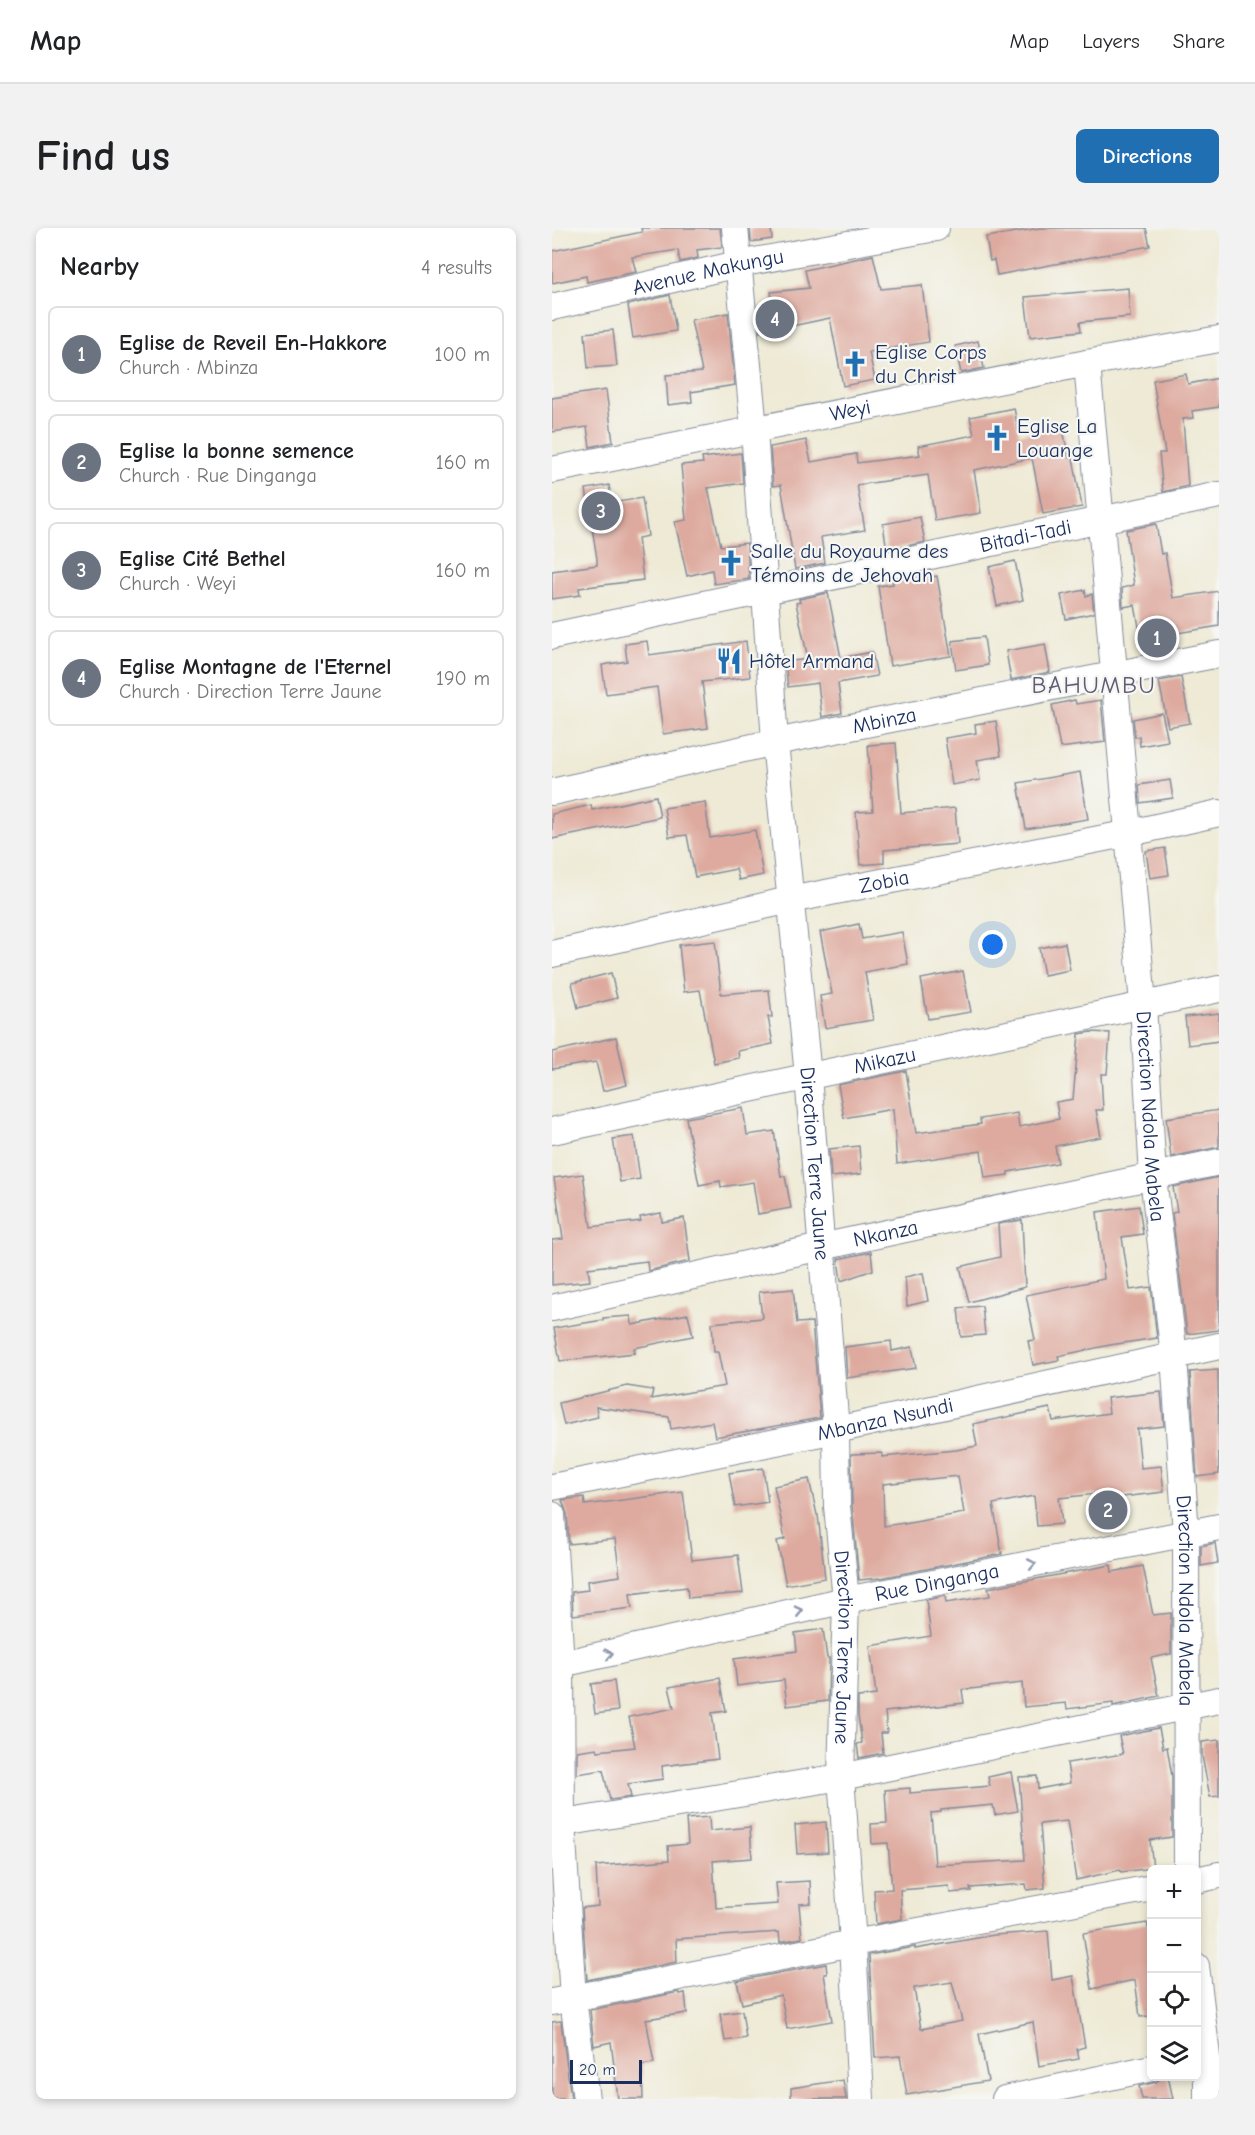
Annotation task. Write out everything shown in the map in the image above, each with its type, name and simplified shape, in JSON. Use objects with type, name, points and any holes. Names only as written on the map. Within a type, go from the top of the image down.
[{"type":"street","name":"Direction Terre Jaune","points":[[735,228],[754,429],[775,742],[808,1076],[836,1430],[837,1506],[846,1600],[841,1777],[861,2099]]},
{"type":"street","name":"Avenue Makungu","points":[[552,307],[738,264],[936,228]]},
{"type":"street","name":"Weyi","points":[[552,470],[1087,363],[1219,339]]},
{"type":"street","name":"Direction Ndola Mabela","points":[[1087,363],[1130,833],[1153,1177],[1174,1356],[1186,1534],[1187,1865]]},
{"type":"street","name":"Bitadi-Tadi","points":[[552,636],[1219,495]]},
{"type":"street","name":"Mbinza","points":[[552,792],[775,742],[1219,654]]},
{"type":"street","name":"Zobia","points":[[552,954],[790,900],[1130,833],[1219,813]]},
{"type":"street","name":"Mikazu","points":[[552,1131],[1219,989]]},
{"type":"street","name":"Nkanza","points":[[552,1308],[821,1247],[1219,1162]]},
{"type":"street","name":"Mbanza Nsundi","points":[[552,1487],[836,1430],[1219,1346]]},
{"type":"street","points":[[552,1515],[557,1824],[563,2001],[586,2099]]},
{"type":"street","name":"Rue Dinganga","points":[[556,1666],[846,1600],[1219,1527]]},
{"type":"street","points":[[557,1824],[841,1777],[1219,1700]]},
{"type":"street","points":[[1201,1879],[1219,1875]]},
{"type":"street","points":[[563,2001],[853,1943],[1147,1889]]},
{"type":"street","points":[[1198,1973],[1207,2056],[1207,2099]]},
{"type":"street","points":[[1005,2099],[1147,2069]]},
{"type":"building","points":[[641,228],[720,228],[722,247],[697,250],[698,258],[680,262],[678,250],[632,257],[636,272],[587,282],[586,276],[552,283],[552,251],[642,232]]},
{"type":"building","points":[[750,228],[771,228],[772,239],[751,242]]},
{"type":"building","points":[[1040,228],[1146,228],[1150,246],[997,275],[994,260],[990,261],[986,237]]},
{"type":"building","points":[[873,255],[881,289],[922,285],[929,342],[869,352],[875,380],[843,386],[830,318],[787,327],[787,329],[760,332],[758,309],[773,307],[771,292],[809,288],[805,270]]},
{"type":"building","points":[[1128,288],[1130,317],[1080,322],[1081,331],[1030,337],[1025,297]]},
{"type":"building","points":[[670,295],[676,331],[633,338],[628,305]]},
{"type":"building","points":[[728,313],[735,385],[691,392],[692,402],[668,405],[666,375],[702,372],[691,320]]},
{"type":"building","points":[[613,330],[617,366],[588,368],[585,333]]},
{"type":"building","points":[[978,341],[984,368],[961,373],[955,346]]},
{"type":"building","points":[[1186,374],[1188,384],[1219,378],[1219,407],[1192,411],[1193,418],[1183,419],[1188,486],[1163,492],[1159,453],[1165,453],[1153,380]]},
{"type":"building","points":[[606,390],[613,442],[590,447],[587,427],[552,432],[552,398]]},
{"type":"building","points":[[1014,408],[1019,434],[1062,425],[1069,458],[1073,458],[1082,507],[1043,514],[1032,458],[974,470],[981,513],[935,521],[928,475],[857,485],[865,530],[821,537],[825,563],[795,569],[781,485],[773,486],[770,447],[806,440],[811,462],[856,454],[857,463],[920,455],[918,446],[974,435],[970,417]]},
{"type":"building","points":[[741,453],[743,483],[708,488],[721,546],[747,543],[749,579],[714,584],[712,570],[687,576],[675,522],[686,520],[681,465],[703,463],[702,458]]},
{"type":"building","points":[[609,485],[612,503],[642,498],[648,536],[638,538],[643,580],[579,588],[580,595],[552,599],[552,571],[597,565],[586,489]]},
{"type":"building","points":[[920,517],[925,542],[887,550],[883,524]]},
{"type":"building","points":[[1156,524],[1161,554],[1165,553],[1173,598],[1219,591],[1219,626],[1171,634],[1174,648],[1144,654],[1135,605],[1123,607],[1122,588],[1134,585],[1126,530]]},
{"type":"building","points":[[1015,561],[1023,600],[997,606],[989,567]]},
{"type":"building","points":[[930,571],[931,577],[937,576],[951,656],[890,666],[878,586],[893,584],[892,579]]},
{"type":"building","points":[[1085,590],[1086,596],[1092,594],[1094,613],[1066,619],[1061,595]]},
{"type":"building","points":[[828,593],[841,658],[872,652],[877,676],[838,683],[842,713],[822,717],[818,683],[788,687],[785,662],[808,659],[796,603],[800,602],[799,599]]},
{"type":"building","points":[[984,637],[988,665],[956,670],[952,641]]},
{"type":"building","points":[[647,641],[649,655],[746,641],[750,677],[702,682],[708,728],[663,734],[657,687],[606,694],[602,665],[627,661],[625,644]]},
{"type":"building","points":[[1045,644],[1050,672],[1011,680],[1006,651]]},
{"type":"building","points":[[1181,677],[1190,723],[1168,727],[1159,681]]},
{"type":"building","points":[[1075,700],[1076,704],[1101,700],[1105,742],[1060,748],[1052,705]]},
{"type":"building","points":[[1162,713],[1168,741],[1140,746],[1139,736],[1135,737],[1133,719]]},
{"type":"building","points":[[996,721],[1001,756],[977,760],[980,780],[952,785],[945,738],[976,733],[975,724]]},
{"type":"building","points":[[896,743],[901,813],[955,808],[958,844],[884,850],[884,863],[860,865],[856,812],[873,811],[868,745]]},
{"type":"building","points":[[1080,772],[1088,819],[1026,829],[1018,783]]},
{"type":"building","points":[[1170,780],[1173,798],[1140,803],[1139,785]]},
{"type":"building","points":[[656,796],[660,817],[552,839],[552,814],[591,805],[592,810]]},
{"type":"building","points":[[705,802],[710,838],[755,830],[763,875],[739,880],[736,869],[695,877],[687,835],[669,837],[664,808]]},
{"type":"building","points":[[1165,848],[1169,875],[1150,878],[1146,851]]},
{"type":"building","points":[[859,924],[862,939],[902,932],[908,964],[865,972],[873,1020],[825,1028],[820,996],[832,994],[820,932]]},
{"type":"building","points":[[715,941],[721,994],[769,990],[772,1017],[768,1017],[773,1044],[738,1051],[739,1058],[714,1063],[700,990],[684,992],[679,945]]},
{"type":"building","points":[[1065,943],[1070,970],[1044,975],[1039,948]]},
{"type":"building","points":[[963,971],[971,1012],[928,1019],[921,979]]},
{"type":"building","points":[[611,973],[617,998],[578,1008],[572,983]]},
{"type":"building","points":[[1219,1013],[1219,1041],[1188,1045],[1185,1017]]},
{"type":"building","points":[[1110,1033],[1107,1074],[1101,1074],[1103,1110],[1096,1110],[1101,1137],[1055,1146],[1058,1163],[985,1178],[981,1151],[897,1164],[893,1109],[844,1118],[838,1085],[906,1071],[916,1133],[981,1124],[980,1119],[1017,1113],[1019,1127],[1059,1119],[1056,1102],[1073,1099],[1079,1034]]},
{"type":"building","points":[[616,1037],[627,1085],[603,1091],[596,1062],[552,1069],[552,1052]]},
{"type":"building","points":[[743,1108],[747,1135],[774,1131],[781,1177],[785,1176],[791,1208],[758,1214],[753,1182],[721,1187],[720,1181],[699,1185],[686,1118]]},
{"type":"building","points":[[1219,1110],[1219,1147],[1171,1157],[1166,1118]]},
{"type":"building","points":[[634,1136],[640,1179],[620,1182],[613,1139]]},
{"type":"building","points":[[859,1146],[861,1174],[831,1177],[829,1149]]},
{"type":"building","points":[[583,1174],[591,1227],[641,1221],[640,1217],[661,1213],[662,1222],[684,1218],[690,1261],[648,1271],[647,1261],[588,1268],[590,1281],[552,1285],[552,1240],[563,1239],[554,1178]]},
{"type":"building","points":[[1219,1177],[1219,1330],[1187,1334],[1172,1213],[1177,1212],[1173,1187]]},
{"type":"building","points":[[1139,1206],[1143,1234],[1122,1237],[1130,1290],[1151,1287],[1157,1338],[1058,1356],[1059,1360],[1033,1365],[1028,1341],[1035,1340],[1026,1295],[1104,1279],[1097,1212]]},
{"type":"building","points":[[1022,1220],[1025,1287],[969,1302],[960,1267],[1000,1257],[998,1224]]},
{"type":"building","points":[[871,1252],[873,1270],[841,1281],[838,1259]]},
{"type":"building","points":[[923,1273],[928,1301],[907,1306],[905,1277]]},
{"type":"building","points":[[793,1289],[797,1323],[812,1322],[820,1418],[715,1437],[712,1422],[671,1429],[669,1417],[596,1407],[598,1417],[564,1425],[559,1403],[627,1386],[653,1390],[651,1399],[725,1386],[718,1352],[714,1352],[712,1323],[762,1318],[759,1292]]},
{"type":"building","points":[[982,1306],[985,1335],[961,1337],[958,1308]]},
{"type":"building","points":[[688,1314],[693,1336],[634,1348],[635,1353],[560,1361],[554,1328],[603,1320],[603,1318],[631,1316],[632,1325]]},
{"type":"building","points":[[891,1341],[892,1351],[912,1347],[916,1368],[847,1378],[845,1347]]},
{"type":"building","points":[[1218,1370],[1219,1474],[1197,1477],[1190,1372]]},
{"type":"building","points":[[1161,1392],[1164,1426],[1137,1429],[1141,1468],[1161,1466],[1164,1492],[1097,1500],[1096,1494],[1059,1498],[1062,1524],[1037,1526],[1034,1496],[993,1504],[1002,1554],[881,1578],[859,1580],[852,1505],[851,1454],[882,1453],[882,1457],[977,1446],[973,1424],[1050,1408],[1053,1421],[1109,1413],[1107,1398]],"holes":[[[958,1476],[964,1513],[884,1526],[883,1484]]]},
{"type":"building","points":[[763,1468],[768,1502],[735,1507],[729,1473]]},
{"type":"building","points":[[809,1479],[818,1515],[825,1578],[786,1585],[777,1541],[785,1539],[774,1486]]},
{"type":"building","points":[[683,1492],[692,1560],[738,1555],[743,1593],[688,1598],[687,1587],[630,1594],[632,1608],[573,1615],[572,1592],[588,1590],[587,1581],[620,1576],[615,1539],[569,1544],[567,1514],[562,1500],[584,1497],[585,1505]]},
{"type":"building","points":[[1215,1543],[1218,1563],[1201,1566],[1201,1546]]},
{"type":"building","points":[[1111,1565],[1112,1572],[1143,1566],[1153,1615],[1171,1613],[1171,1654],[1151,1658],[1159,1696],[1113,1706],[1113,1703],[1067,1709],[1066,1703],[1024,1707],[1022,1683],[962,1690],[964,1703],[885,1712],[887,1733],[881,1733],[883,1753],[859,1758],[857,1744],[862,1743],[858,1697],[876,1695],[870,1646],[931,1636],[926,1600],[945,1596],[946,1603],[990,1596],[988,1588]]},
{"type":"building","points":[[823,1629],[827,1658],[829,1658],[828,1701],[787,1706],[784,1680],[737,1686],[734,1659],[797,1651],[795,1633]]},
{"type":"building","points":[[720,1678],[726,1711],[712,1713],[718,1759],[662,1766],[663,1779],[628,1784],[631,1797],[610,1800],[603,1770],[577,1774],[577,1751],[635,1747],[629,1717],[674,1708],[669,1687]]},
{"type":"building","points":[[614,1681],[618,1711],[595,1714],[591,1684]]},
{"type":"building","points":[[1159,1728],[1163,1748],[1167,1747],[1172,1776],[1172,1837],[1150,1840],[1153,1865],[1147,1865],[1147,1869],[1121,1872],[1120,1870],[1076,1880],[1067,1821],[1040,1824],[1045,1888],[1027,1890],[1026,1884],[970,1888],[971,1891],[950,1893],[949,1886],[900,1890],[902,1919],[876,1924],[874,1890],[892,1889],[888,1843],[872,1844],[871,1824],[887,1823],[885,1790],[910,1788],[910,1793],[990,1786],[988,1777],[1011,1772],[1018,1811],[995,1815],[993,1805],[931,1813],[935,1865],[1025,1860],[1019,1777],[1037,1776],[1038,1789],[1070,1783],[1067,1763],[1123,1754],[1119,1736]]},
{"type":"building","points":[[1219,1740],[1219,1796],[1210,1797],[1202,1756],[1202,1742]]},
{"type":"building","points":[[709,1817],[710,1831],[750,1827],[752,1858],[713,1861],[716,1908],[778,1904],[776,1883],[810,1881],[811,1903],[799,1904],[802,1938],[780,1942],[779,1932],[676,1939],[677,1962],[587,1980],[582,1908],[598,1906],[596,1866],[669,1860],[668,1846],[688,1844],[686,1819]]},
{"type":"building","points":[[826,1822],[828,1852],[797,1854],[795,1825]]},
{"type":"building","points":[[1147,1923],[1147,2016],[1140,2017],[1135,1980],[1092,1989],[1083,1933]]},
{"type":"building","points":[[1048,1931],[1052,1980],[1073,1976],[1085,2047],[1077,2049],[1079,2059],[1039,2066],[1033,2022],[979,2034],[988,2081],[907,2095],[900,2056],[875,2058],[869,1955],[994,1935]],"holes":[[[952,1982],[962,2021],[921,2029],[914,1988]]]},
{"type":"building","points":[[826,1964],[827,1974],[824,1974],[832,2021],[787,2029],[781,1995],[742,2004],[737,1981]]},
{"type":"building","points":[[679,1992],[680,1994],[685,1993],[687,2013],[646,2019],[654,2063],[642,2065],[643,2099],[618,2099],[611,2042],[594,2046],[590,2010]]},
{"type":"building","points":[[742,2011],[746,2038],[725,2041],[720,2014]]},
{"type":"building","points":[[561,2021],[571,2099],[552,2099],[552,2022]]},
{"type":"building","points":[[843,2080],[846,2099],[791,2099],[791,2088]]},
{"type":"building","points":[[1169,2081],[1173,2099],[1142,2099],[1139,2086]]},
{"type":"place","name":"Eglise Montagne de l'Eternel","points":[[775,319]]},
{"type":"place","name":"Eglise Corps du Christ","points":[[855,364]]},
{"type":"place","name":"Eglise La Louange","points":[[997,438]]},
{"type":"place","name":"Eglise Cité Bethel","points":[[601,511]]},
{"type":"place","name":"Salle du Royaume des Témoins de Jehovah","points":[[731,563]]},
{"type":"place","name":"Eglise de Reveil En-Hakkore","points":[[1157,638]]},
{"type":"place","name":"Hôtel Armand","points":[[729,661]]},
{"type":"place","name":"Eglise la bonne semence","points":[[1108,1510]]},
{"type":"district","name":"BAHUMBU","points":[[1094,685]]}]
